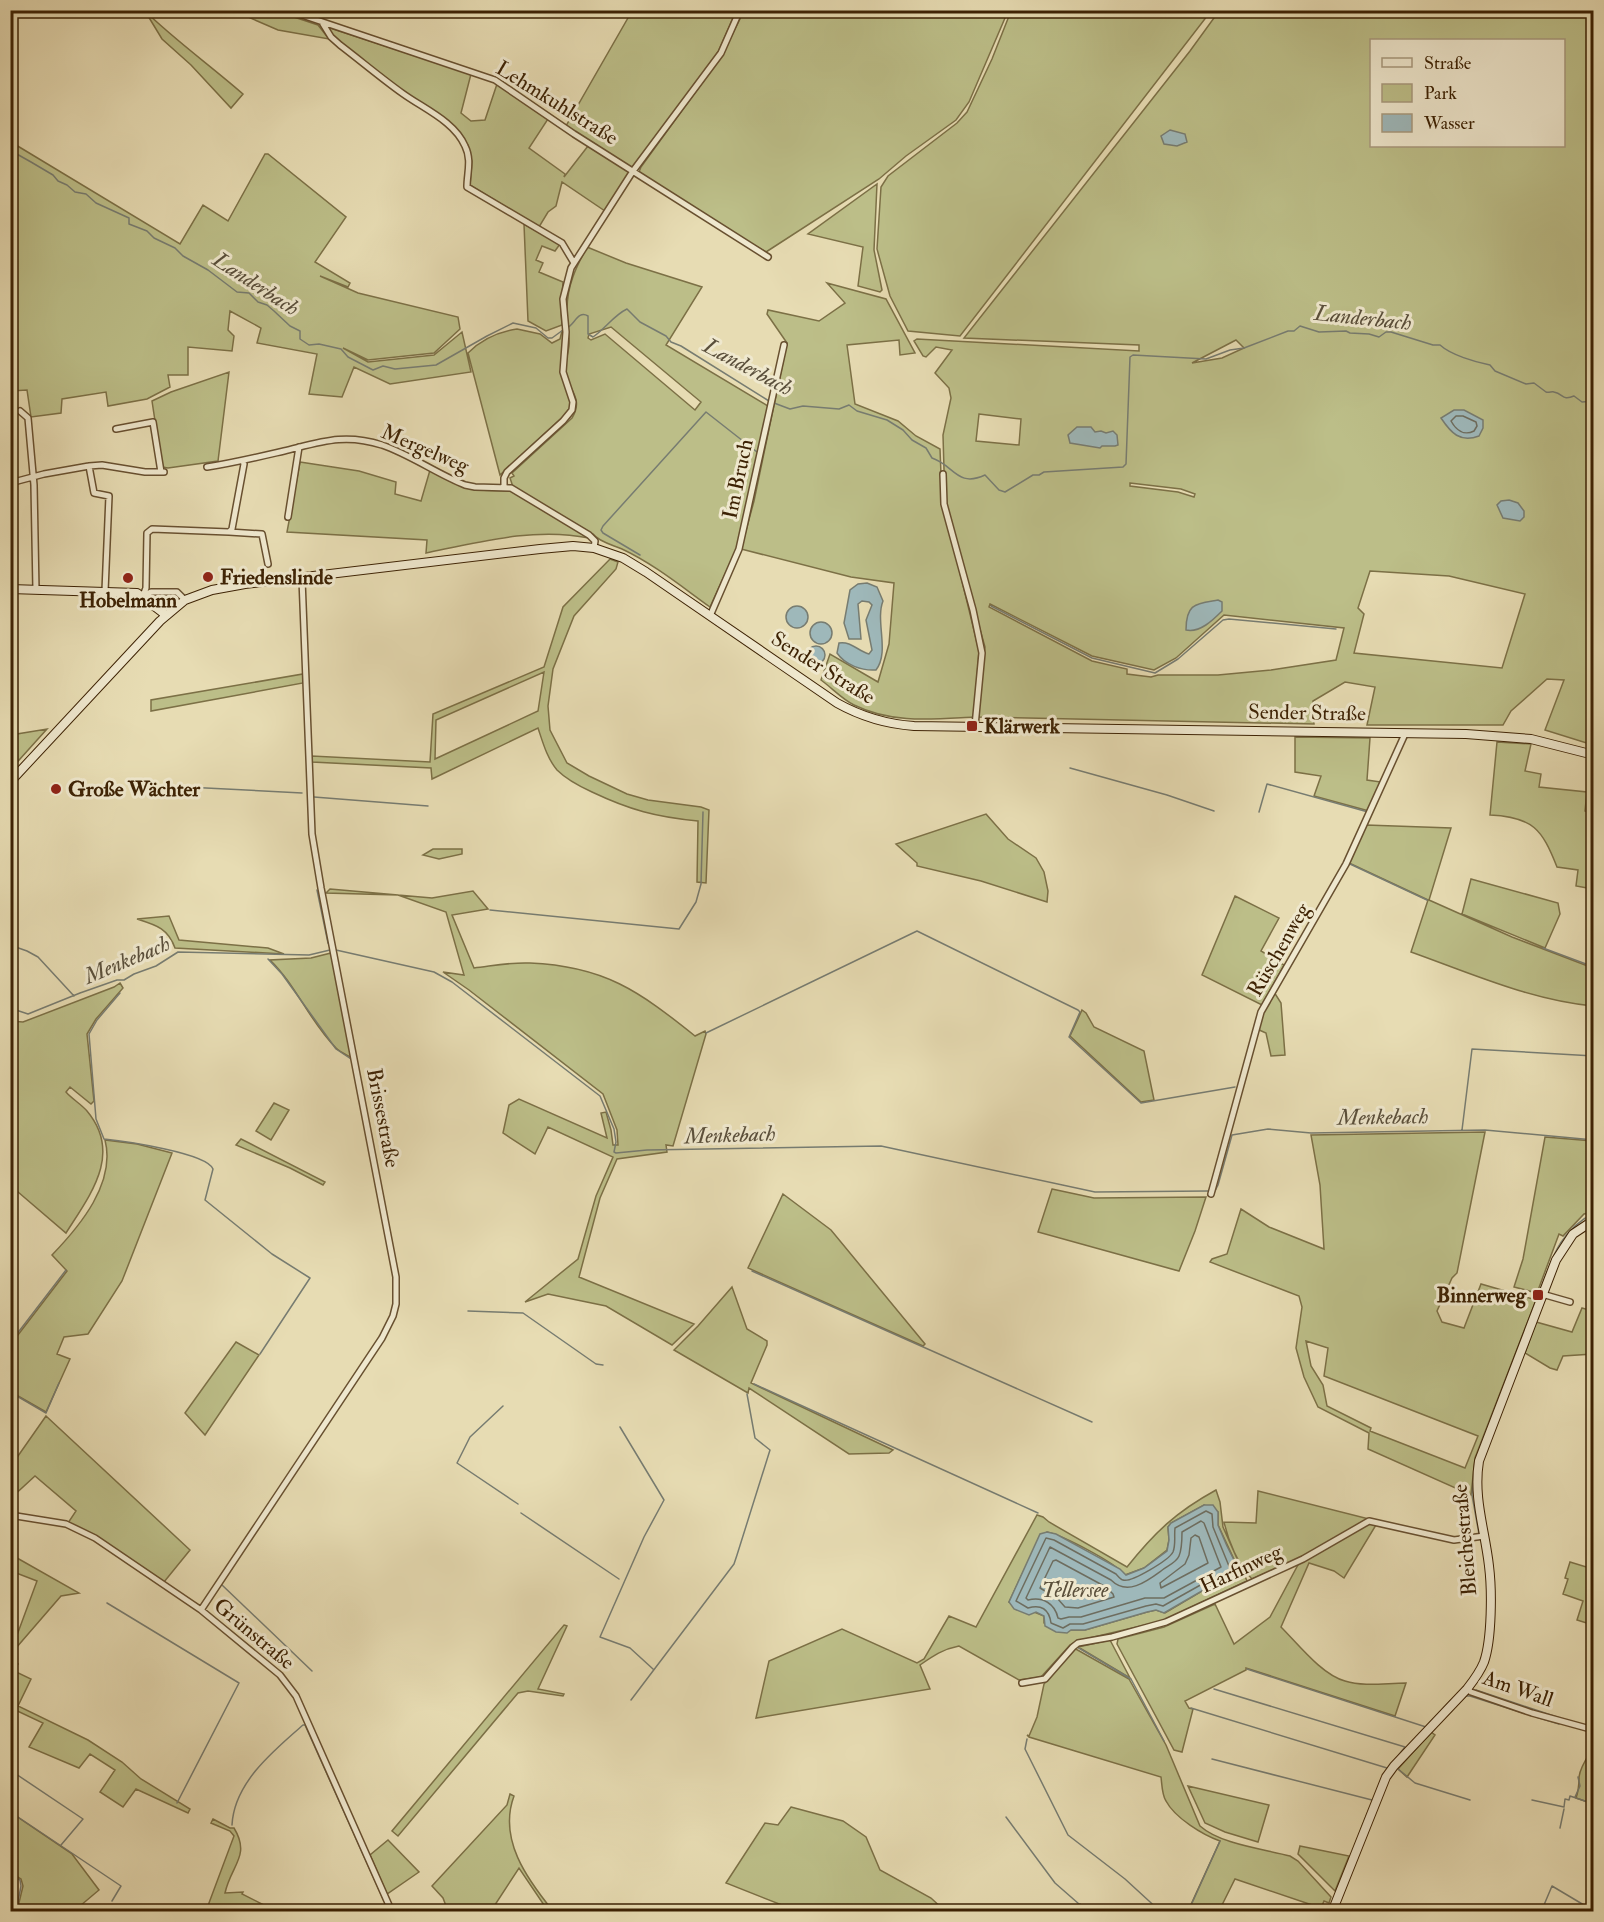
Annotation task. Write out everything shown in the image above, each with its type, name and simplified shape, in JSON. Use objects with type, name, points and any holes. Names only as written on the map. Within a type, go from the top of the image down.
[{"type":"main road","name":"Sender Straße","points":[[10,782],[163,618],[185,600],[212,590],[245,584],[567,546],[594,548],[631,562],[837,703],[864,717],[897,725],[1510,737],[1541,741],[1593,755]]},
{"type":"main road","points":[[10,589],[129,592],[146,598],[163,618]]},
{"type":"main road","name":"Bleichestraße","points":[[1332,1911],[1386,1777],[1467,1689],[1483,1664],[1488,1640],[1490,1566],[1477,1494],[1479,1461],[1556,1260],[1567,1241],[1593,1220]]},
{"type":"street","name":"Lehmkuhlstraße","points":[[287,10],[495,80],[574,134],[768,257]]},
{"type":"street","points":[[594,548],[595,541],[589,535],[511,488],[504,487],[504,478],[507,472],[572,410],[573,402],[563,372],[566,332],[563,311],[565,287],[574,263],[633,171],[721,53],[740,10]]},
{"type":"street","points":[[323,24],[330,37],[456,132],[469,157],[467,187],[562,243],[574,263]]},
{"type":"street","name":"Im Bruch","points":[[710,616],[739,549],[784,345]]},
{"type":"street","points":[[20,411],[28,418],[33,478],[36,590]]},
{"type":"street","points":[[10,483],[102,465],[145,472],[162,472],[153,422],[116,429]]},
{"type":"street","name":"Mergelweg","points":[[207,467],[243,461],[335,438],[358,439],[384,446],[465,485],[504,487]]},
{"type":"street","points":[[288,517],[299,447]]},
{"type":"street","points":[[229,532],[232,529],[243,461]]},
{"type":"street","points":[[89,466],[94,493],[109,496],[105,591]]},
{"type":"street","points":[[943,474],[946,514],[973,610],[982,653],[975,726]]},
{"type":"street","points":[[146,598],[146,537],[148,531],[152,529],[262,534],[268,564]]},
{"type":"street","name":"Brissestraße","points":[[201,1610],[382,1338],[396,1304],[396,1277],[387,1225],[312,834],[302,579]]},
{"type":"street","points":[[146,598],[151,592],[177,592],[185,600]]},
{"type":"street","name":"Rüschenweg","points":[[1211,1194],[1261,1012],[1346,864],[1405,734]]},
{"type":"street","points":[[1542,1294],[1570,1302]]},
{"type":"street","name":"Grünstraße","points":[[10,1515],[66,1524],[81,1530],[201,1610],[280,1675],[290,1686],[392,1911]]},
{"type":"street","name":"Harfinweg","points":[[1022,1683],[1045,1679],[1078,1643],[1112,1637],[1166,1622],[1303,1559],[1369,1521],[1455,1540],[1484,1536]]},
{"type":"street","name":"Am Wall","points":[[1467,1689],[1532,1713],[1593,1730]]},
{"type":"green space","points":[[145,11],[243,94],[231,108],[191,65],[162,39]]},
{"type":"green space","points":[[251,11],[280,11],[318,25],[329,39],[278,30],[248,17]]},
{"type":"green space","points":[[632,11],[736,11],[718,52],[632,168],[566,126]]},
{"type":"green space","points":[[744,11],[1008,11],[969,102],[956,120],[906,156],[879,179],[766,252],[716,223],[639,172],[722,55]]},
{"type":"green space","points":[[1011,11],[1211,11],[960,336],[908,331],[890,296],[877,249],[881,187],[888,176],[957,123],[967,112]]},
{"type":"green space","points":[[1219,11],[1593,11],[1593,745],[1545,730],[1564,680],[1547,679],[1511,711],[1503,725],[1367,725],[1375,687],[1345,682],[1313,701],[1314,724],[977,717],[985,647],[945,504],[943,435],[951,398],[949,388],[935,373],[952,350],[936,347],[926,357],[914,341],[917,339],[1139,351],[1139,345],[964,338]],"holes":[[[1236,340],[1244,348],[1222,358],[1192,363]],[[979,414],[1021,419],[1019,445],[976,441]],[[1130,483],[1181,489],[1195,494],[1194,497],[1178,492],[1130,486]],[[1370,571],[1449,576],[1525,594],[1502,668],[1354,653],[1364,614],[1358,608]],[[990,604],[1092,656],[1154,670],[1176,658],[1224,615],[1344,628],[1336,660],[1218,675],[1151,677],[1127,674],[1127,669],[1092,661],[989,607]]]},
{"type":"green space","points":[[330,28],[471,74],[461,113],[471,121],[485,120],[497,84],[548,119],[529,148],[565,174],[564,177],[588,146],[627,170],[629,175],[605,211],[562,182],[556,206],[548,212],[539,227],[470,185],[472,161],[464,140],[336,39],[328,30]]},
{"type":"green space","points":[[11,142],[180,244],[203,205],[228,221],[265,154],[268,154],[346,217],[315,262],[350,283],[348,287],[320,276],[358,293],[458,317],[460,329],[434,353],[368,360],[343,348],[368,362],[434,355],[462,332],[471,372],[390,384],[354,367],[342,397],[309,394],[317,354],[257,343],[261,328],[230,311],[228,330],[234,336],[232,351],[188,347],[188,375],[168,375],[170,387],[147,399],[108,406],[106,392],[62,399],[61,413],[31,417],[27,390],[11,391],[10,205],[16,158],[11,156]]},
{"type":"green space","points":[[877,184],[874,250],[882,290],[880,292],[858,286],[863,247],[808,234]]},
{"type":"green space","points":[[524,224],[560,244],[555,251],[542,246],[536,260],[543,263],[539,272],[563,282],[562,325],[546,331],[528,321]]},
{"type":"green space","points":[[587,247],[626,263],[702,287],[666,345],[768,406],[737,548],[710,607],[645,562],[606,543],[513,487],[510,478],[514,476],[512,473],[572,418],[575,411],[576,399],[568,383],[565,370],[569,346],[567,301],[570,285]],"holes":[[[611,327],[701,402],[695,410],[605,334],[591,340],[588,338],[589,334]]]},
{"type":"green space","points":[[827,283],[886,299],[915,353],[900,355],[899,340],[847,345],[855,404],[898,421],[916,436],[940,449],[941,475],[953,544],[979,651],[974,717],[913,719],[883,715],[850,703],[821,680],[830,654],[878,682],[889,644],[894,583],[851,577],[741,549],[754,501],[787,343],[767,314],[768,310],[819,321],[845,303]]},
{"type":"green space","points":[[517,329],[540,334],[552,343],[560,339],[564,330],[561,371],[571,405],[566,414],[500,475],[468,353],[490,337]]},
{"type":"green space","points":[[229,372],[218,461],[162,467],[152,401]]},
{"type":"green space","points":[[300,462],[359,471],[396,482],[395,494],[421,501],[430,470],[452,482],[475,490],[511,491],[589,538],[569,535],[528,535],[426,553],[427,540],[287,532]]},
{"type":"green space","points":[[610,559],[618,562],[616,569],[574,616],[553,669],[548,706],[550,730],[567,763],[589,776],[627,794],[648,800],[709,810],[706,883],[697,882],[698,821],[656,815],[631,808],[574,782],[557,770],[538,728],[432,779],[431,768],[312,762],[312,756],[430,762],[433,714],[544,667],[563,607]],"holes":[[[544,672],[538,711],[435,759],[436,720]]]},
{"type":"green space","points":[[303,674],[303,683],[151,711],[151,700]]},
{"type":"green space","points":[[47,729],[11,769],[11,735]]},
{"type":"green space","points":[[1295,737],[1370,738],[1367,780],[1381,782],[1369,811],[1314,796],[1321,776],[1295,772]]},
{"type":"green space","points":[[1497,742],[1531,744],[1525,771],[1541,774],[1539,787],[1587,792],[1585,811],[1593,814],[1593,889],[1576,886],[1578,870],[1557,867],[1541,834],[1526,822],[1505,816],[1490,815]]},
{"type":"green space","points":[[986,814],[1008,839],[1036,858],[1044,872],[1048,891],[1047,902],[981,881],[917,866],[917,863],[896,844]]},
{"type":"green space","points":[[1366,825],[1451,828],[1429,900],[1512,937],[1593,968],[1593,1006],[1523,992],[1411,952],[1428,900],[1349,863]]},
{"type":"green space","points":[[433,849],[462,849],[462,854],[439,859],[423,855]]},
{"type":"green space","points":[[1471,879],[1558,903],[1560,914],[1545,948],[1462,914]]},
{"type":"green space","points":[[330,889],[398,895],[326,893]]},
{"type":"green space","points":[[473,891],[488,909],[452,915],[474,968],[523,963],[579,969],[638,994],[695,1036],[705,1031],[673,1146],[666,1145],[667,1152],[617,1159],[600,1198],[579,1277],[694,1324],[672,1345],[606,1306],[548,1294],[525,1302],[578,1259],[596,1196],[613,1157],[548,1127],[535,1154],[503,1133],[509,1105],[519,1099],[607,1138],[601,1113],[606,1112],[613,1145],[618,1145],[617,1130],[603,1094],[443,972],[464,975],[446,912],[398,895],[432,898]]},
{"type":"green space","points":[[1235,896],[1279,918],[1261,951],[1284,965],[1262,1005],[1202,975]]},
{"type":"green space","points":[[169,916],[179,940],[268,948],[284,954],[175,948],[169,936],[161,928],[137,919]]},
{"type":"green space","points":[[331,953],[352,1058],[327,1038],[288,981],[270,960],[311,958]]},
{"type":"green space","points":[[120,983],[123,988],[96,1019],[87,1034],[94,1101],[91,1104],[70,1087],[66,1092],[87,1111],[97,1127],[102,1143],[103,1158],[93,1189],[66,1233],[11,1186],[11,1021],[23,1022]]},
{"type":"green space","points":[[1274,992],[1281,1003],[1285,1055],[1271,1056],[1266,1033],[1257,1029]]},
{"type":"green space","points":[[1082,1010],[1094,1027],[1144,1051],[1154,1100],[1141,1102],[1070,1036]]},
{"type":"green space","points":[[274,1103],[289,1110],[271,1140],[256,1131]]},
{"type":"green space","points":[[1485,1132],[1457,1273],[1452,1278],[1437,1311],[1442,1322],[1464,1328],[1481,1284],[1536,1300],[1475,1458],[1471,1495],[1368,1449],[1369,1433],[1318,1407],[1304,1377],[1296,1348],[1302,1307],[1299,1296],[1210,1262],[1212,1259],[1227,1254],[1241,1209],[1269,1227],[1324,1249],[1320,1185],[1311,1135]],"holes":[[[1306,1341],[1328,1348],[1324,1376],[1478,1436],[1465,1468],[1370,1431],[1371,1428],[1327,1406],[1323,1385],[1311,1366]]]},
{"type":"green space","points":[[1545,1137],[1593,1141],[1594,1212],[1584,1214],[1563,1236],[1559,1234],[1537,1293],[1514,1287],[1523,1259]]},
{"type":"green space","points":[[241,1139],[325,1182],[323,1185],[236,1145]]},
{"type":"green space","points":[[105,1140],[137,1144],[172,1153],[122,1281],[88,1334],[64,1337],[57,1354],[70,1359],[46,1412],[11,1392],[11,1344],[67,1271],[52,1255],[74,1231],[100,1188],[107,1156]]},
{"type":"green space","points":[[1052,1189],[1094,1198],[1206,1197],[1179,1271],[1038,1232]]},
{"type":"green space","points":[[783,1194],[831,1230],[925,1344],[923,1346],[748,1268]]},
{"type":"green space","points":[[732,1287],[747,1329],[767,1341],[751,1383],[893,1450],[889,1453],[849,1454],[749,1388],[748,1393],[674,1350]]},
{"type":"green space","points":[[1582,1308],[1593,1311],[1593,1354],[1563,1356],[1557,1370],[1525,1353],[1536,1322],[1572,1332]]},
{"type":"green space","points":[[236,1342],[259,1355],[205,1435],[185,1413]]},
{"type":"green space","points":[[46,1416],[190,1550],[164,1582],[96,1536],[68,1523],[76,1511],[35,1476],[11,1498],[11,1466]]},
{"type":"green space","points":[[1216,1490],[1223,1527],[1247,1581],[1162,1621],[1077,1641],[1070,1645],[1041,1677],[1019,1680],[959,1646],[943,1651],[920,1665],[930,1689],[756,1718],[769,1661],[842,1629],[917,1663],[924,1659],[949,1616],[976,1627],[1037,1515],[1127,1567],[1167,1524],[1189,1506]],"holes":[[[1204,1505],[1218,1512],[1218,1525],[1240,1572],[1239,1575],[1207,1588],[1165,1613],[1156,1610],[1085,1630],[1071,1630],[1044,1623],[1044,1616],[1009,1602],[1025,1568],[1047,1532],[1088,1550],[1111,1563],[1125,1575],[1144,1568],[1167,1550],[1168,1527],[1171,1523]]]},
{"type":"green space","points":[[1258,1491],[1369,1519],[1302,1557],[1252,1579],[1234,1552],[1224,1522],[1256,1523]]},
{"type":"green space","points":[[1369,1523],[1376,1525],[1344,1578],[1334,1571],[1309,1563],[1281,1627],[1311,1658],[1336,1678],[1360,1684],[1406,1683],[1395,1716],[1246,1668],[1185,1701],[1189,1708],[1193,1709],[1182,1752],[1174,1750],[1117,1644],[1118,1639],[1164,1627],[1215,1604],[1234,1644],[1270,1617],[1299,1563]]},
{"type":"green space","points":[[10,1554],[79,1593],[61,1596],[16,1648],[13,1646],[37,1581],[11,1571]]},
{"type":"green space","points":[[1570,1562],[1593,1569],[1593,1625],[1577,1620],[1583,1601],[1563,1594]]},
{"type":"green space","points":[[564,1625],[567,1626],[538,1689],[564,1694],[563,1696],[528,1691],[518,1693],[398,1836],[392,1831]]},
{"type":"green space","points":[[1110,1640],[1130,1678],[1078,1647]]},
{"type":"green space","points":[[1074,1648],[1129,1679],[1166,1745],[1200,1826],[1230,1842],[1290,1856],[1298,1861],[1331,1897],[1329,1903],[1324,1901],[1321,1908],[1235,1879],[1219,1911],[1188,1911],[1220,1841],[1206,1835],[1176,1814],[1165,1799],[1161,1777],[1029,1737],[1027,1735],[1029,1736],[1037,1717],[1044,1684]]},
{"type":"green space","points":[[10,1659],[18,1664],[14,1671],[31,1679],[18,1706],[88,1740],[122,1762],[141,1779],[190,1809],[188,1813],[136,1789],[123,1807],[100,1792],[115,1770],[90,1754],[79,1768],[29,1747],[43,1723],[11,1708]]},
{"type":"green space","points":[[1431,1732],[1435,1735],[1407,1777],[1398,1769]]},
{"type":"green space","points":[[1593,1748],[1593,1804],[1576,1798],[1581,1769]]},
{"type":"green space","points":[[1188,1786],[1269,1805],[1258,1842],[1205,1823]]},
{"type":"green space","points":[[510,1794],[514,1796],[510,1812],[512,1843],[525,1872],[553,1911],[548,1911],[519,1868],[491,1911],[438,1911],[446,1906],[443,1898],[432,1886],[507,1805]]},
{"type":"green space","points":[[791,1807],[843,1821],[866,1837],[880,1870],[931,1898],[945,1911],[797,1911],[726,1883],[765,1823],[778,1825]]},
{"type":"green space","points":[[16,1816],[72,1854],[99,1890],[74,1911],[17,1911],[23,1886],[21,1879],[11,1873],[11,1822]]},
{"type":"green space","points":[[213,1819],[234,1828],[241,1846],[238,1861],[225,1893],[243,1892],[242,1894],[264,1905],[260,1911],[206,1911],[234,1836],[230,1831],[211,1823]]},
{"type":"green space","points":[[388,1840],[419,1872],[387,1894],[370,1855]]},
{"type":"green space","points":[[1300,1846],[1349,1856],[1335,1891],[1298,1854]]},
{"type":"water","points":[[1170,130],[1185,134],[1187,142],[1177,146],[1164,144],[1161,136]]},
{"type":"water","points":[[1454,410],[1464,410],[1483,420],[1483,428],[1479,436],[1461,437],[1448,428],[1441,418]]},
{"type":"water","points":[[1077,427],[1091,427],[1095,432],[1113,431],[1117,435],[1118,445],[1100,448],[1070,443],[1068,435]]},
{"type":"water","points":[[1509,500],[1518,503],[1524,511],[1524,517],[1520,521],[1503,518],[1497,505],[1501,501]]},
{"type":"water","points":[[867,583],[877,587],[883,601],[880,618],[882,654],[876,670],[854,666],[844,661],[837,653],[839,643],[847,643],[869,654],[872,650],[866,620],[872,605],[869,602],[862,601],[858,604],[861,639],[849,639],[844,623],[850,590],[858,584]]},
{"type":"water","points":[[1218,600],[1222,602],[1222,611],[1215,618],[1201,628],[1186,630],[1188,614],[1194,606]]},
{"type":"water","points":[[793,606],[801,606],[808,613],[808,621],[801,628],[793,628],[786,621],[786,613]]},
{"type":"water","points":[[817,622],[825,622],[832,629],[832,637],[825,644],[817,644],[810,637],[810,629]]},
{"type":"water","points":[[816,646],[822,649],[825,655],[822,661],[816,664],[810,661],[807,655],[810,649]]},
{"type":"water","name":"Tellersee","points":[[1204,1505],[1213,1505],[1218,1512],[1218,1525],[1240,1572],[1239,1575],[1207,1588],[1164,1613],[1156,1610],[1085,1630],[1071,1630],[1067,1633],[1056,1632],[1045,1626],[1044,1616],[1036,1612],[1029,1615],[1014,1609],[1009,1602],[1040,1534],[1047,1532],[1056,1534],[1120,1569],[1126,1575],[1144,1568],[1167,1551],[1168,1527],[1171,1523]]},
{"type":"waterway","points":[[1587,126],[1594,129]]},
{"type":"waterway","name":"Landerbach","points":[[10,153],[15,153],[53,175],[75,192],[86,194],[96,203],[129,218],[129,224],[147,231],[154,238],[175,248],[183,256],[208,270],[237,292],[249,293],[258,302],[267,305],[290,326],[300,331],[300,339],[309,345],[319,344],[341,349],[348,357],[373,370],[383,366],[395,369],[436,365],[513,323],[536,328],[548,338],[552,338],[563,330]]},
{"type":"waterway","name":"Landerbach","points":[[567,328],[579,316],[588,316],[588,334],[593,337],[627,309],[640,322],[769,401]]},
{"type":"waterway","name":"Landerbach","points":[[774,403],[790,409],[803,406],[839,409],[849,405],[857,411],[887,420],[903,430],[912,440],[926,448],[932,458],[956,474],[968,479],[985,475],[999,490],[1005,492],[1033,475],[1044,472],[1123,467],[1126,464],[1130,357],[1133,355],[1206,359],[1230,350],[1244,348],[1288,331],[1294,331],[1300,326],[1319,332],[1346,331],[1379,337],[1386,332],[1391,332],[1440,345],[1457,355],[1490,365],[1495,371],[1526,384],[1534,383],[1546,392],[1557,393],[1565,397],[1574,396],[1582,402],[1594,401]]},
{"type":"waterway","points":[[640,555],[601,530],[706,412],[757,452]]},
{"type":"waterway","points":[[991,606],[1092,658],[1155,673],[1178,659],[1223,620],[1336,629]]},
{"type":"waterway","points":[[1070,768],[1167,795],[1214,811]]},
{"type":"waterway","points":[[1259,812],[1267,784],[1368,812]]},
{"type":"waterway","points":[[186,787],[302,793]]},
{"type":"waterway","points":[[314,797],[428,806]]},
{"type":"waterway","points":[[490,910],[679,929],[696,902],[701,884],[703,812]]},
{"type":"waterway","points":[[1350,864],[1427,900]]},
{"type":"waterway","points":[[317,890],[328,943]]},
{"type":"waterway","points":[[706,1033],[917,931],[1078,1010],[1080,1012],[1069,1037],[1141,1103],[1235,1087]]},
{"type":"waterway","points":[[10,945],[38,957],[74,996]]},
{"type":"waterway","points":[[1543,948],[1594,967]]},
{"type":"waterway","name":"Menkebach","points":[[10,1008],[28,1014],[80,993],[117,980],[124,980],[156,966],[178,952],[309,955],[330,950]]},
{"type":"waterway","name":"Menkebach","points":[[336,950],[434,972],[452,982],[600,1096],[614,1129],[616,1142],[614,1152],[616,1153],[647,1150],[881,1146],[1095,1192],[1208,1191]]},
{"type":"waterway","points":[[268,959],[282,974],[336,1049],[351,1059]]},
{"type":"waterway","points":[[120,993],[97,1020],[89,1034],[96,1119],[104,1139],[164,1149],[207,1163],[213,1169],[205,1200],[272,1254],[310,1278],[260,1354]]},
{"type":"waterway","points":[[1462,1130],[1472,1049],[1594,1056]]},
{"type":"waterway","name":"Menkebach","points":[[1215,1191],[1232,1135],[1268,1129],[1311,1133],[1485,1130],[1594,1140]]},
{"type":"waterway","points":[[1539,1293],[1558,1247],[1572,1228],[1594,1213]]},
{"type":"waterway","points":[[10,1343],[66,1270]]},
{"type":"waterway","points":[[752,1271],[1092,1422]]},
{"type":"waterway","points":[[1480,1447],[1537,1299]]},
{"type":"waterway","points":[[468,1311],[523,1313],[596,1364],[603,1365]]},
{"type":"waterway","points":[[10,1392],[46,1413],[59,1383]]},
{"type":"waterway","points":[[754,1384],[1038,1513]]},
{"type":"waterway","points":[[631,1700],[734,1564],[770,1450],[755,1438],[747,1394]]},
{"type":"waterway","points":[[503,1406],[470,1437],[457,1463],[518,1504]]},
{"type":"waterway","points":[[620,1427],[664,1500],[644,1537],[600,1637],[630,1648],[653,1669]]},
{"type":"waterway","points":[[1475,1466],[1472,1495],[1479,1534]]},
{"type":"waterway","points":[[521,1513],[619,1579]]},
{"type":"waterway","points":[[222,1585],[312,1671]]},
{"type":"waterway","points":[[107,1603],[239,1683],[177,1803]]},
{"type":"waterway","points":[[1077,1647],[1131,1679],[1164,1741]]},
{"type":"waterway","points":[[1247,1669],[1426,1727],[1451,1700]]},
{"type":"waterway","points":[[1214,1689],[1405,1747],[1383,1775]]},
{"type":"waterway","points":[[1476,1690],[1560,1718]]},
{"type":"waterway","points":[[1446,1716],[1466,1696],[1523,1713]]},
{"type":"waterway","points":[[1191,1708],[1387,1768]]},
{"type":"waterway","points":[[1536,1717],[1559,1724]]},
{"type":"waterway","points":[[1567,1720],[1581,1724]]},
{"type":"waterway","points":[[232,1825],[234,1810],[247,1782],[268,1757],[305,1725],[384,1901]]},
{"type":"waterway","points":[[1027,1739],[1025,1749],[1068,1835],[1125,1879],[1161,1912]]},
{"type":"waterway","points":[[1212,1759],[1372,1800]]},
{"type":"waterway","points":[[1398,1769],[1415,1783],[1470,1800]]},
{"type":"waterway","points":[[10,1770],[83,1819],[61,1845]]},
{"type":"waterway","points":[[1575,1797],[1580,1786],[1578,1777]]},
{"type":"waterway","points":[[1532,1800],[1564,1807],[1565,1799],[1569,1800],[1570,1796],[1594,1804]]},
{"type":"waterway","points":[[1361,1829],[1370,1807]]},
{"type":"waterway","points":[[1560,1828],[1564,1809]]},
{"type":"waterway","points":[[10,1820],[15,1815],[121,1886],[112,1901]]},
{"type":"waterway","points":[[1006,1817],[1055,1883],[1079,1904],[1071,1912]]},
{"type":"waterway","points":[[1188,1912],[1220,1841]]},
{"type":"waterway","points":[[10,1874],[20,1880],[21,1886],[16,1912]]},
{"type":"waterway","points":[[1541,1912],[1552,1886],[1594,1911]]},
{"type":"waterway","points":[[1080,1904],[1088,1912]]},
{"type":"place","name":"Friedenslinde","points":[[208,577]]},
{"type":"place","name":"Hobelmann","points":[[128,578]]},
{"type":"place","name":"Klärwerk","points":[[972,726]]},
{"type":"place","name":"Große Wächter","points":[[56,789]]},
{"type":"place","name":"Binnerweg","points":[[1538,1295]]}]
